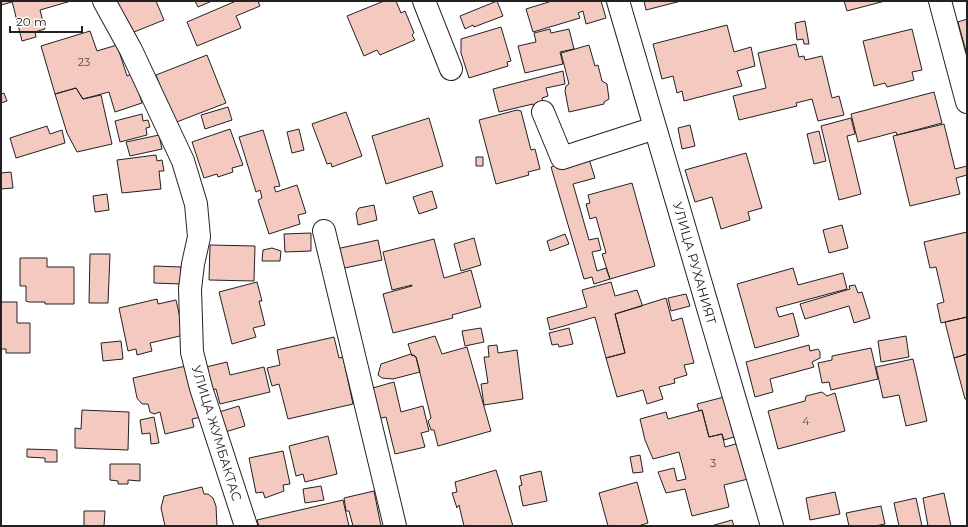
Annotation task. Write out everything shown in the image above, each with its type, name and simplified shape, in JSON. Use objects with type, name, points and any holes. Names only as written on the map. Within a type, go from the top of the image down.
[{"type":"street","name":"УЛИЦА ЖУМБАКТАС","points":[[104,1],[131,50],[183,161],[196,204],[199,237],[193,264],[190,289],[192,352],[201,388],[246,526]]},
{"type":"street","points":[[424,1],[452,69]]},
{"type":"street","name":"УЛИЦА РУХАНИЯТ","points":[[618,1],[772,526]]},
{"type":"street","points":[[940,1],[967,102]]},
{"type":"street","points":[[543,112],[562,158],[655,128]]},
{"type":"street","points":[[324,231],[395,526]]},
{"type":"building","points":[[1,1],[12,1],[12,2],[1,5]]},
{"type":"building","points":[[12,1],[71,1],[40,10],[45,29],[35,32],[36,37],[22,41]]},
{"type":"building","points":[[116,1],[156,1],[164,20],[129,34]]},
{"type":"building","points":[[195,1],[212,1],[198,7]]},
{"type":"building","points":[[236,1],[258,1],[260,6],[236,16],[241,28],[197,46],[187,22]]},
{"type":"building","points":[[384,1],[396,1],[401,13],[405,11],[414,33],[412,35],[415,40],[380,55],[377,50],[364,56],[347,16]]},
{"type":"building","points":[[497,1],[503,16],[465,29],[460,16]]},
{"type":"building","points":[[552,1],[601,1],[606,18],[586,24],[583,11],[578,13],[580,18],[533,32],[526,9]]},
{"type":"building","points":[[644,1],[681,1],[646,10]]},
{"type":"building","points":[[844,1],[885,1],[847,11]]},
{"type":"building","points":[[967,19],[967,55],[958,22]]},
{"type":"building","points":[[805,21],[809,44],[804,44],[803,39],[797,40],[795,23]]},
{"type":"building","points":[[727,25],[734,52],[751,47],[755,66],[737,71],[742,86],[684,101],[682,91],[677,93],[673,76],[662,79],[653,44]]},
{"type":"building","points":[[501,27],[511,61],[507,62],[508,66],[469,78],[461,53],[461,39]]},
{"type":"building","points":[[550,29],[551,33],[569,29],[574,49],[560,52],[563,64],[525,73],[518,46],[536,42],[534,33]]},
{"type":"building","points":[[912,29],[922,70],[912,72],[914,80],[887,87],[885,83],[874,86],[863,41]]},
{"type":"building","points":[[90,31],[97,51],[117,45],[127,76],[133,73],[142,103],[115,112],[109,92],[83,99],[76,88],[55,94],[41,46]]},
{"type":"building","points":[[796,44],[799,57],[804,56],[805,60],[822,56],[832,98],[839,96],[844,115],[818,121],[812,99],[796,103],[797,106],[739,120],[733,96],[766,88],[758,53]]},
{"type":"building","points":[[589,45],[595,66],[598,65],[602,81],[607,84],[609,99],[604,102],[604,104],[569,112],[565,91],[566,86],[569,84],[561,53]]},
{"type":"building","points":[[207,55],[226,103],[174,123],[156,75]]},
{"type":"building","points":[[563,71],[565,84],[546,88],[548,96],[542,98],[544,105],[534,108],[533,104],[499,112],[493,89]]},
{"type":"building","points":[[76,88],[83,99],[101,95],[112,144],[77,152],[67,133],[55,94]]},
{"type":"building","points":[[934,92],[942,123],[897,135],[896,132],[858,142],[851,114]]},
{"type":"building","points":[[4,93],[7,101],[1,103],[1,94]]},
{"type":"building","points":[[228,107],[232,120],[205,129],[201,115]]},
{"type":"building","points":[[517,110],[521,111],[531,150],[535,149],[540,169],[528,172],[529,175],[496,184],[479,120]]},
{"type":"building","points":[[346,112],[362,156],[332,167],[331,163],[327,164],[312,124]]},
{"type":"building","points":[[142,114],[143,121],[148,120],[150,127],[146,128],[147,135],[120,142],[115,121]]},
{"type":"building","points":[[429,118],[443,166],[386,184],[372,136]]},
{"type":"building","points":[[851,118],[855,134],[847,136],[861,194],[839,200],[821,126]]},
{"type":"building","points":[[944,124],[955,169],[967,166],[967,175],[956,178],[960,194],[910,206],[893,136]]},
{"type":"building","points":[[690,125],[695,146],[682,149],[678,128]]},
{"type":"building","points":[[47,126],[50,134],[62,130],[65,143],[16,158],[10,138]]},
{"type":"building","points":[[230,129],[243,165],[232,168],[233,172],[218,177],[217,174],[204,178],[192,142]]},
{"type":"building","points":[[299,129],[304,150],[292,153],[287,132]]},
{"type":"building","points":[[263,130],[280,186],[274,187],[276,192],[297,185],[306,213],[298,215],[300,224],[269,234],[258,200],[262,198],[260,190],[256,192],[239,137]]},
{"type":"building","points":[[819,131],[826,161],[814,164],[807,134]]},
{"type":"building","points":[[159,135],[162,149],[130,156],[126,142]]},
{"type":"building","points":[[746,153],[762,208],[748,212],[750,220],[721,229],[712,197],[695,202],[685,170]]},
{"type":"building","points":[[156,155],[157,161],[162,160],[164,171],[159,171],[161,189],[122,193],[117,160]]},
{"type":"building","points":[[588,156],[595,178],[573,184],[589,240],[598,238],[601,250],[592,252],[597,271],[606,268],[610,279],[594,284],[592,277],[584,279],[551,167]]},
{"type":"building","points":[[476,157],[483,157],[483,166],[476,166]]},
{"type":"building","points":[[11,172],[13,188],[1,189],[1,173]]},
{"type":"building","points":[[632,183],[655,266],[610,279],[602,254],[606,253],[596,217],[590,219],[586,204],[590,203],[588,195]]},
{"type":"building","points":[[432,191],[437,208],[419,214],[413,197]]},
{"type":"building","points":[[107,194],[109,210],[95,212],[93,196]]},
{"type":"building","points":[[374,205],[377,220],[358,225],[356,213],[359,208]]},
{"type":"building","points":[[842,225],[848,248],[829,253],[823,230]]},
{"type":"building","points":[[967,232],[967,317],[941,323],[937,304],[944,302],[936,267],[930,268],[924,242]]},
{"type":"building","points":[[311,233],[311,251],[285,252],[284,234]]},
{"type":"building","points":[[565,234],[569,244],[550,251],[547,241]]},
{"type":"building","points":[[474,238],[481,265],[461,271],[454,244]]},
{"type":"building","points":[[434,239],[444,278],[471,270],[481,307],[452,315],[453,318],[393,333],[383,294],[412,285],[392,290],[383,252]]},
{"type":"building","points":[[378,240],[382,260],[340,269],[336,249]]},
{"type":"building","points":[[210,245],[255,246],[254,281],[209,280]]},
{"type":"building","points":[[272,248],[281,251],[280,261],[262,261],[263,250]]},
{"type":"building","points":[[90,254],[110,254],[108,303],[89,303]]},
{"type":"building","points":[[20,258],[47,258],[47,267],[74,267],[74,304],[45,304],[45,302],[26,301],[26,286],[20,286]]},
{"type":"building","points":[[154,266],[181,267],[181,284],[154,283]]},
{"type":"building","points":[[793,268],[798,285],[843,273],[847,289],[776,308],[779,317],[793,313],[799,336],[755,348],[737,284]]},
{"type":"building","points":[[257,282],[262,301],[259,301],[265,325],[253,328],[256,337],[232,344],[219,292]]},
{"type":"building","points":[[611,282],[615,296],[637,290],[642,304],[642,306],[615,314],[625,353],[606,358],[595,317],[550,330],[547,318],[587,307],[582,290]]},
{"type":"building","points":[[855,285],[858,293],[862,292],[870,318],[854,323],[849,306],[805,319],[800,304],[850,289],[849,286]]},
{"type":"building","points":[[686,294],[690,306],[671,311],[668,298]]},
{"type":"building","points":[[666,298],[672,321],[682,318],[694,363],[684,365],[687,375],[674,379],[675,383],[659,387],[663,399],[647,404],[643,390],[617,397],[606,358],[625,353],[615,314]]},
{"type":"building","points":[[157,299],[158,304],[176,300],[184,335],[150,343],[152,351],[137,355],[136,349],[128,351],[119,308]]},
{"type":"building","points":[[1,302],[17,302],[17,323],[30,323],[30,353],[6,353],[6,349],[1,349]]},
{"type":"building","points":[[967,317],[967,354],[954,358],[945,322]]},
{"type":"building","points":[[481,328],[484,342],[465,346],[462,331]]},
{"type":"building","points":[[569,328],[573,344],[559,347],[558,344],[552,345],[549,333]]},
{"type":"building","points":[[435,336],[442,354],[467,347],[491,431],[438,446],[434,430],[431,430],[428,421],[431,418],[416,357],[414,355],[412,356],[408,344]]},
{"type":"building","points":[[906,336],[909,357],[881,362],[878,341]]},
{"type":"building","points":[[334,337],[339,358],[343,357],[353,404],[288,419],[279,384],[272,386],[267,368],[280,365],[277,350]]},
{"type":"building","points":[[121,341],[123,359],[103,361],[101,343]]},
{"type":"building","points":[[497,345],[498,353],[517,350],[523,399],[484,405],[481,384],[488,383],[484,357],[489,357],[488,346]]},
{"type":"building","points":[[809,345],[810,351],[818,349],[820,352],[820,358],[812,362],[814,367],[770,379],[773,392],[755,397],[746,362]]},
{"type":"building","points":[[871,348],[878,379],[831,390],[829,382],[822,383],[818,363],[832,360],[832,356]]},
{"type":"building","points":[[411,354],[416,357],[420,372],[393,379],[382,378],[378,375],[381,364]]},
{"type":"building","points":[[967,354],[967,399],[965,399],[954,358]]},
{"type":"building","points":[[913,359],[927,421],[906,426],[899,395],[883,398],[876,367]]},
{"type":"building","points":[[227,362],[230,375],[264,367],[270,392],[220,404],[216,389],[212,390],[206,367]]},
{"type":"building","points":[[190,365],[202,417],[192,419],[194,427],[165,434],[160,412],[154,414],[150,412],[148,404],[142,404],[137,398],[133,378]]},
{"type":"building","points":[[394,382],[401,412],[423,406],[429,431],[421,433],[425,447],[395,454],[386,417],[377,419],[369,389]]},
{"type":"building","points":[[822,392],[827,396],[835,393],[845,431],[778,449],[768,411],[805,401],[806,396]]},
{"type":"building","points":[[724,397],[734,437],[724,440],[722,434],[709,437],[702,410],[699,411],[697,404]]},
{"type":"building","points":[[239,406],[245,426],[225,432],[219,412]]},
{"type":"building","points":[[82,410],[129,412],[128,450],[75,448],[75,428],[81,429]]},
{"type":"building","points":[[702,410],[709,437],[722,434],[725,447],[739,443],[748,479],[724,485],[729,507],[692,516],[685,489],[666,493],[658,472],[674,468],[677,481],[686,479],[679,452],[653,459],[645,440],[640,419],[666,412],[668,419]]},
{"type":"building","points":[[154,417],[159,443],[151,444],[150,433],[142,434],[140,420]]},
{"type":"building","points":[[328,436],[337,474],[305,482],[303,474],[296,476],[289,446]]},
{"type":"building","points":[[27,449],[57,450],[57,462],[45,462],[45,458],[27,457]]},
{"type":"building","points":[[283,451],[290,484],[283,485],[284,491],[265,498],[263,492],[256,493],[249,458]]},
{"type":"building","points":[[640,455],[643,472],[633,473],[630,457]]},
{"type":"building","points":[[110,464],[140,464],[140,481],[128,480],[128,484],[118,484],[118,481],[110,480]]},
{"type":"building","points":[[496,470],[513,526],[464,526],[459,505],[457,508],[452,493],[457,492],[455,482]]},
{"type":"building","points":[[541,471],[547,501],[523,506],[519,486],[522,485],[520,476]]},
{"type":"building","points":[[637,482],[648,523],[638,526],[608,526],[599,493]]},
{"type":"building","points":[[321,486],[324,500],[305,503],[303,489]]},
{"type":"building","points":[[202,487],[204,494],[208,494],[213,498],[216,506],[217,526],[165,526],[161,508],[164,496]]},
{"type":"building","points":[[374,491],[381,526],[353,526],[349,511],[346,511],[344,498]]},
{"type":"building","points":[[835,492],[840,514],[810,520],[806,498]]},
{"type":"building","points":[[944,493],[951,526],[928,526],[923,498]]},
{"type":"building","points":[[916,498],[922,526],[899,526],[894,503]]},
{"type":"building","points":[[343,500],[349,526],[259,526],[257,520]]},
{"type":"building","points":[[881,506],[885,524],[875,526],[849,526],[846,513]]},
{"type":"building","points":[[84,511],[105,511],[104,526],[84,526]]},
{"type":"building","points":[[732,520],[734,526],[711,526]]}]
